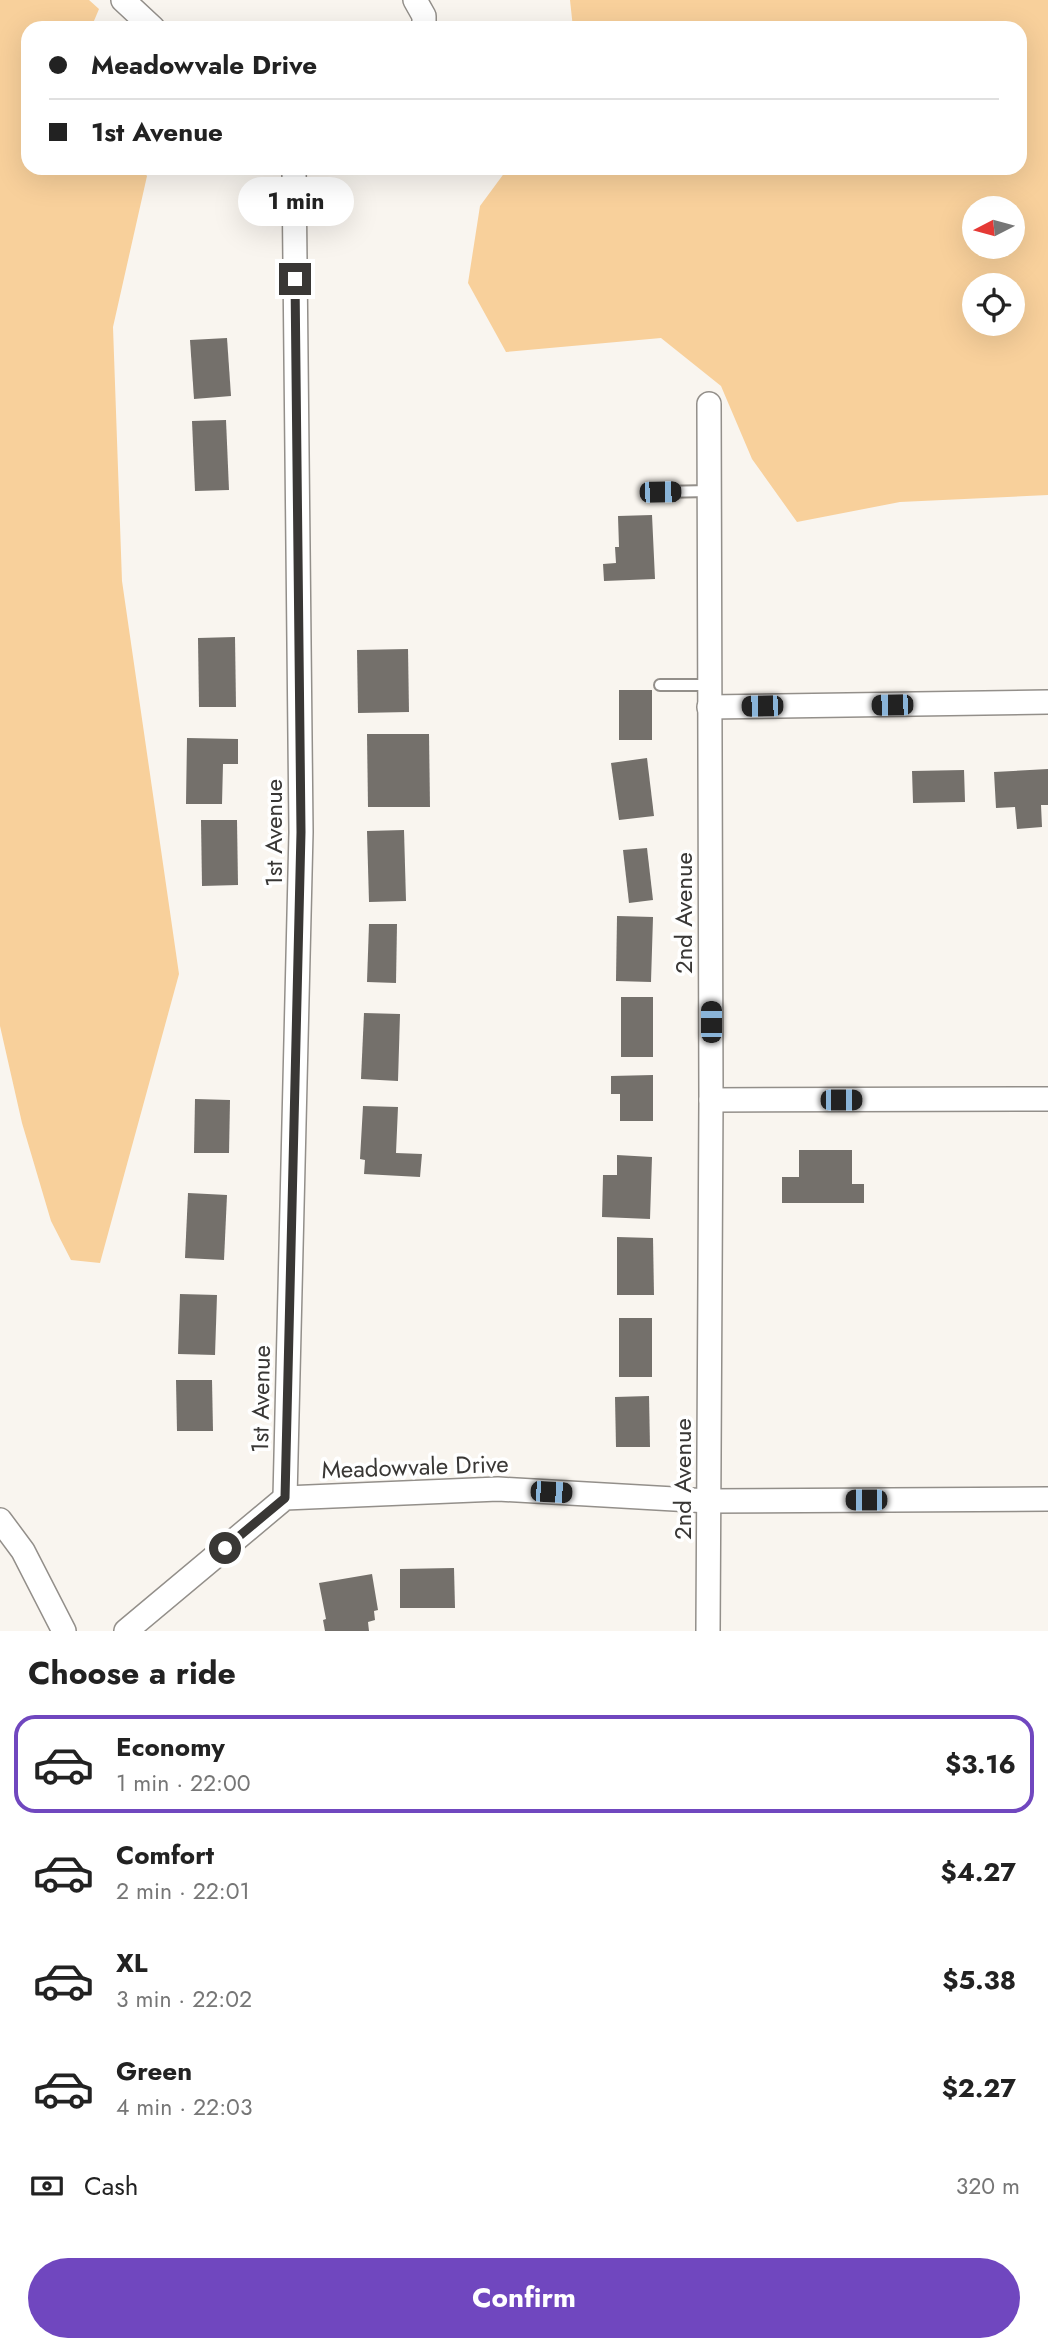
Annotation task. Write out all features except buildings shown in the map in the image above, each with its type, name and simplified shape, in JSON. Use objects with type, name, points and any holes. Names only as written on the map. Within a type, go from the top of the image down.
[{"type":"street","points":[[123,0],[146,21]]},
{"type":"street","points":[[415,0],[424,21]]},
{"type":"street","name":"1st Avenue","points":[[285,1498],[301,832],[294,175]]},
{"type":"street","name":"2nd Avenue","points":[[708,1631],[711,1100],[709,404]]},
{"type":"street","points":[[709,696],[1048,702]]},
{"type":"street","points":[[711,1100],[1048,1099]]},
{"type":"street","name":"Meadowvale Drive","points":[[285,1498],[498,1489],[709,1501],[1048,1499]]},
{"type":"street","points":[[127,1631],[285,1498]]},
{"type":"street","points":[[0,1520],[23,1551],[64,1631]]},
{"type":"lane","points":[[660,492],[709,491]]},
{"type":"lane","points":[[660,685],[709,696]]},
{"type":"shaded area","points":[[0,0],[89,0],[99,9],[94,21],[21,21],[21,175],[147,176],[113,327],[122,581],[179,974],[100,1263],[71,1260],[51,1221],[22,1123],[0,1026]]},
{"type":"shaded area","points":[[570,0],[1048,0],[1048,495],[900,502],[797,522],[752,459],[721,386],[661,338],[506,352],[468,283],[480,206],[503,175],[1027,175],[1027,21],[572,21]]},
{"type":"route","points":[[225,1548],[285,1498],[301,832],[295,279]]}]
